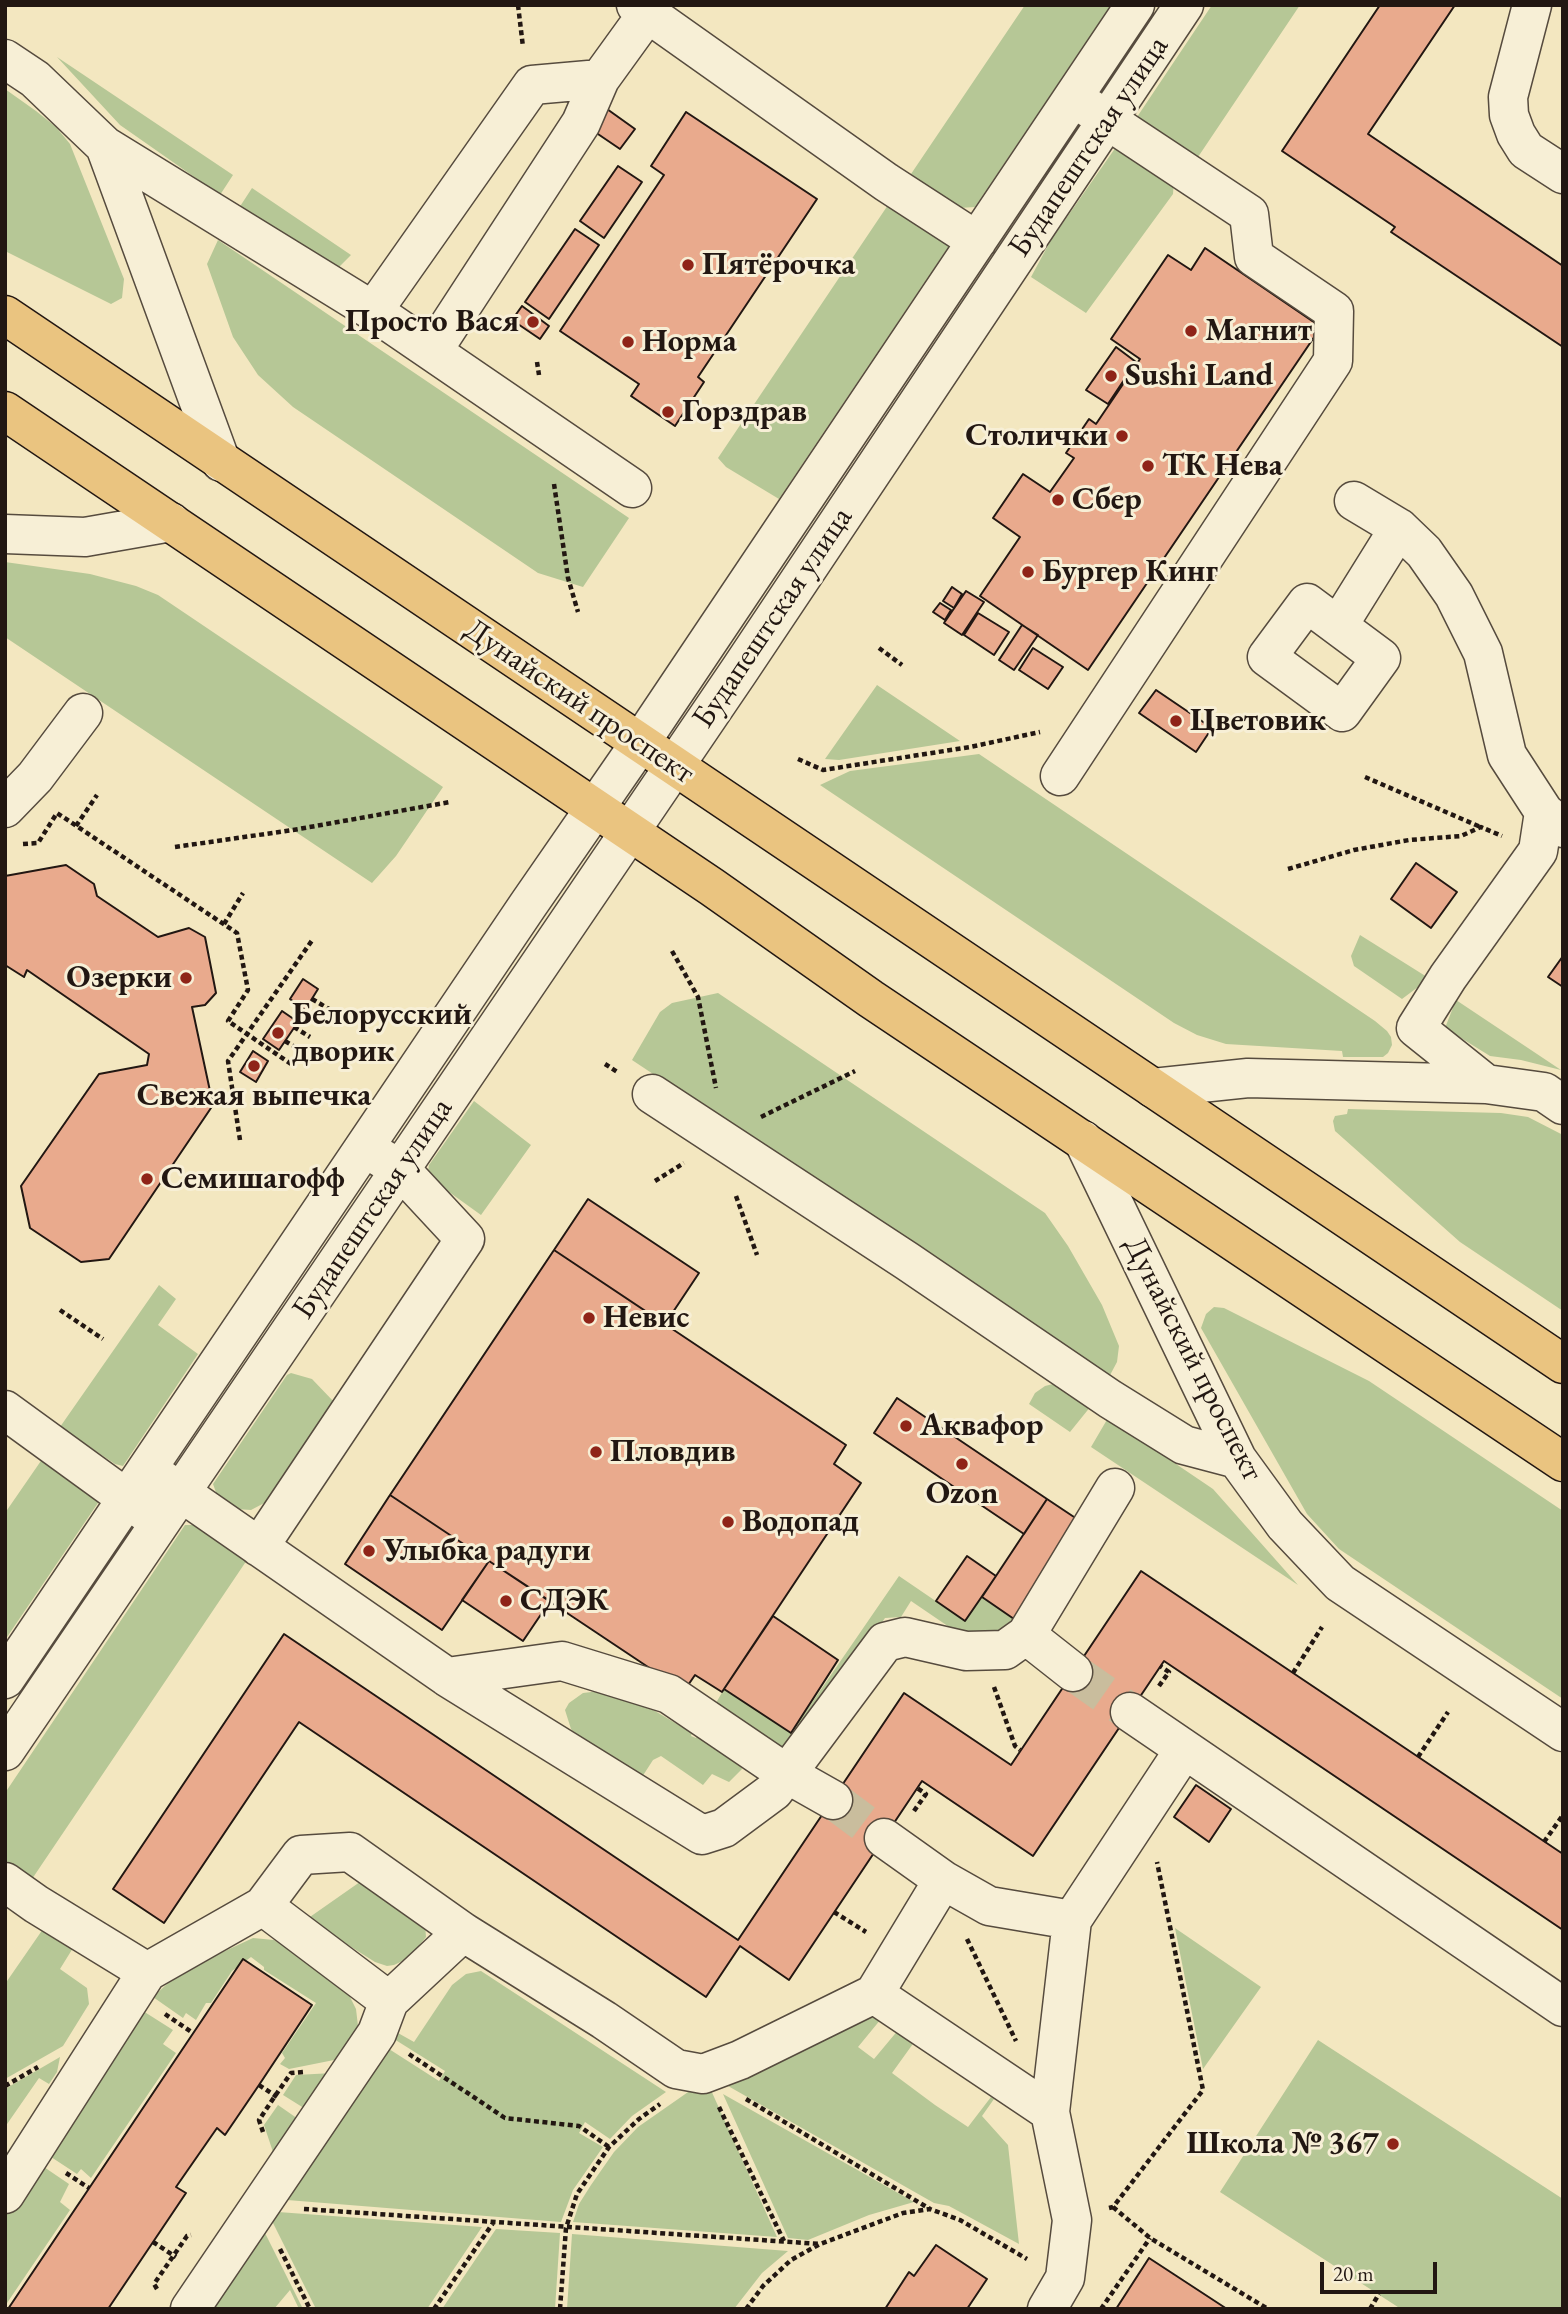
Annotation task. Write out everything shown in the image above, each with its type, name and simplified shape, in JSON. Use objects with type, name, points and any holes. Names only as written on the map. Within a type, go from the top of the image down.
[{"type":"main road","name":"Дунайский проспект","points":[[5,315],[1563,1364]]},
{"type":"main road","name":"Дунайский проспект","points":[[5,411],[629,831],[871,999],[1563,1462]]},
{"type":"street","name":"Будапештская улица","points":[[5,1679],[640,743],[1135,5]]},
{"type":"street","name":"Будапештская улица","points":[[5,1751],[674,766],[1184,5]]},
{"type":"street","points":[[1532,5],[1508,97],[1509,115],[1526,150],[1563,174]]},
{"type":"street","points":[[433,350],[580,123],[600,79],[641,10],[886,182],[976,241]]},
{"type":"street","points":[[5,59],[34,79],[105,146],[373,311],[632,488]]},
{"type":"street","points":[[373,311],[532,85],[600,79]]},
{"type":"street","points":[[1060,776],[1334,361],[1334,312],[1254,257],[1249,215],[1073,97]]},
{"type":"street","points":[[105,146],[221,461]]},
{"type":"street","points":[[1354,501],[1399,528],[1424,552],[1454,595],[1483,653],[1507,755],[1552,836],[1448,977],[1416,1028],[1486,1084]]},
{"type":"street","points":[[5,534],[85,537],[171,522]]},
{"type":"street","points":[[1338,626],[1399,528]]},
{"type":"street","points":[[5,808],[35,778],[83,713]]},
{"type":"street","points":[[1153,1088],[1248,1078],[1486,1084],[1544,1092],[1563,1105]]},
{"type":"street","points":[[652,1094],[908,1261],[1110,1399],[1184,1445],[1237,1459]]},
{"type":"street","name":"Дунайский проспект","points":[[1083,1140],[1237,1459],[1285,1525],[1340,1583],[1563,1732]]},
{"type":"street","points":[[260,1547],[465,1240],[400,1170],[365,1148]]},
{"type":"street","points":[[5,1410],[137,1484],[170,1508],[260,1547],[447,1677],[702,1835],[724,1828],[774,1791],[884,1642],[905,1637],[966,1651],[1005,1650],[1026,1635],[1115,1488]]},
{"type":"street","points":[[1026,1635],[1073,1672]]},
{"type":"street","points":[[447,1677],[562,1661],[669,1694],[787,1774],[832,1800]]},
{"type":"street","points":[[1130,1712],[1563,2007]]},
{"type":"street","points":[[1047,2309],[1065,2278],[1072,2220],[1050,2112],[1072,1920],[1184,1750]]},
{"type":"street","points":[[884,1838],[943,1880],[989,1906],[1072,1920]]},
{"type":"street","points":[[5,2194],[148,1972],[263,1906],[301,1855],[350,1852],[463,1931],[676,2069],[703,2074],[740,2060],[874,1994],[943,1880]]},
{"type":"street","points":[[5,1882],[36,1904],[148,1972]]},
{"type":"street","points":[[263,1906],[389,2001]]},
{"type":"street","points":[[190,2309],[377,2033],[389,2001],[463,1931]]},
{"type":"street","points":[[874,1994],[1050,2112]]},
{"type":"path","points":[[553,479],[568,578],[579,612]]},
{"type":"path","points":[[879,648],[902,665]]},
{"type":"path","points":[[798,759],[823,770],[970,747],[1044,732]]},
{"type":"path","points":[[1288,869],[1354,850],[1461,836],[1481,827],[1365,777]]},
{"type":"path","points":[[76,826],[97,795]]},
{"type":"path","points":[[175,848],[450,802]]},
{"type":"path","points":[[16,845],[38,843],[57,813],[237,933],[248,990],[228,1021],[291,1064]]},
{"type":"path","points":[[224,924],[243,893]]},
{"type":"path","points":[[240,1139],[228,1061],[313,939]]},
{"type":"path","points":[[672,951],[698,997],[717,1093]]},
{"type":"path","points":[[312,999],[329,1009]]},
{"type":"path","points":[[294,1027],[310,1037]]},
{"type":"path","points":[[285,1041],[300,1050]]},
{"type":"path","points":[[760,1118],[855,1071]]},
{"type":"path","points":[[60,1310],[103,1339]]},
{"type":"path","points":[[1293,1673],[1322,1627]]},
{"type":"path","points":[[981,1650],[1015,1746],[1020,1751]]},
{"type":"path","points":[[1418,1757],[1448,1712]]},
{"type":"path","points":[[1072,2220],[1113,2207],[1203,2090],[1146,1810]]},
{"type":"path","points":[[1544,1842],[1563,1815]]},
{"type":"path","points":[[943,1880],[957,1919],[1021,2051]]},
{"type":"path","points":[[414,2057],[505,2118],[579,2126],[609,2147]]},
{"type":"path","points":[[5,2086],[38,2066]]},
{"type":"path","points":[[741,2096],[930,2209],[961,2220],[1029,2260]]},
{"type":"path","points":[[560,2309],[566,2228],[577,2194],[609,2147],[639,2119],[671,2097]]},
{"type":"path","points":[[715,2098],[784,2242]]},
{"type":"path","points":[[259,2206],[820,2244]]},
{"type":"path","points":[[259,2206],[310,2309]]},
{"type":"path","points":[[1113,2207],[1150,2238],[1268,2309]]},
{"type":"path","points":[[746,2309],[764,2286],[791,2260],[820,2244],[903,2213],[930,2209]]},
{"type":"path","points":[[434,2309],[493,2223]]},
{"type":"path","points":[[1101,2309],[1150,2238]]},
{"type":"path","points":[[1370,2309],[1379,2294]]},
{"type":"green space","points":[[1025,5],[1111,5],[975,207],[959,208],[911,174]]},
{"type":"green space","points":[[1212,5],[1300,5],[1196,160],[1135,120]]},
{"type":"green space","points":[[57,57],[233,175],[220,195],[120,125]]},
{"type":"green space","points":[[5,89],[56,127],[70,144],[124,279],[122,298],[111,304],[5,251]]},
{"type":"green space","points":[[1116,147],[1174,180],[1173,194],[1086,313],[1031,277],[1051,240]]},
{"type":"green space","points":[[252,188],[351,255],[336,270],[239,208]]},
{"type":"green space","points":[[890,202],[949,246],[779,499],[726,467],[718,458]]},
{"type":"green space","points":[[218,240],[629,518],[583,587],[538,573],[293,407],[258,375],[233,337],[207,264]]},
{"type":"green space","points":[[5,562],[90,574],[136,586],[158,595],[443,787],[396,856],[372,883],[5,637]]},
{"type":"green space","points":[[877,685],[960,741],[839,760],[825,759]]},
{"type":"green space","points":[[979,754],[1375,1021],[1391,1037],[1392,1045],[1388,1053],[1383,1057],[1343,1057],[1342,1051],[1226,1044],[1197,1035],[1174,1023],[820,785],[850,771]]},
{"type":"green space","points":[[1360,935],[1427,977],[1402,999],[1354,966],[1351,956]]},
{"type":"green space","points":[[718,993],[1045,1213],[1068,1246],[1102,1305],[1119,1346],[1117,1362],[1109,1377],[632,1060],[660,1012],[672,1003]]},
{"type":"green space","points":[[1456,1000],[1561,1070],[1490,1056],[1445,1028]]},
{"type":"green space","points":[[474,1101],[531,1145],[481,1215],[431,1179],[428,1171],[429,1165]]},
{"type":"green space","points":[[1348,1109],[1501,1113],[1528,1117],[1563,1135],[1563,1311],[1460,1242],[1335,1131],[1335,1116],[1347,1114]]},
{"type":"green space","points":[[159,1285],[176,1299],[158,1325],[198,1354],[123,1466],[115,1464],[60,1427]]},
{"type":"green space","points":[[1214,1307],[1224,1308],[1369,1381],[1563,1511],[1563,1699],[1339,1549],[1307,1514],[1201,1328],[1206,1314]]},
{"type":"green space","points":[[291,1373],[312,1379],[335,1403],[268,1501],[251,1510],[236,1509],[217,1495],[213,1484],[287,1375]]},
{"type":"green space","points":[[1053,1384],[1091,1406],[1070,1432],[1029,1404],[1035,1393]]},
{"type":"green space","points":[[1108,1418],[1213,1489],[1298,1585],[1091,1447]]},
{"type":"green space","points":[[45,1455],[102,1497],[5,1640],[5,1513]]},
{"type":"green space","points":[[185,1525],[193,1525],[247,1560],[32,1879],[5,1860],[5,1793]]},
{"type":"green space","points":[[899,1576],[965,1621],[982,1597],[1014,1619],[1001,1632],[958,1633],[911,1601],[901,1617],[885,1618],[790,1755],[716,1703],[724,1689],[791,1733]]},
{"type":"green space","points":[[600,1691],[655,1711],[692,1733],[691,1736],[697,1736],[740,1764],[742,1769],[729,1782],[712,1774],[703,1785],[661,1756],[653,1760],[642,1777],[576,1735],[571,1729],[565,1710],[569,1703],[583,1693]]},
{"type":"green space","points":[[367,1877],[425,1924],[426,1937],[407,1959],[394,1965],[375,1962],[307,1919]]},
{"type":"green space","points":[[1175,1928],[1261,1987],[1203,2069]]},
{"type":"green space","points":[[43,1929],[73,1948],[60,1969],[87,1988],[89,2004],[63,2046],[5,2079],[5,1984]]},
{"type":"green space","points":[[253,1938],[274,1940],[334,1976],[344,1985],[356,2009],[358,2026],[344,2058],[289,2069],[280,2064],[285,2058],[282,2053],[316,2003],[264,1970],[264,1967],[251,1957],[232,1971],[196,2020],[186,2013],[183,2018],[153,1997],[195,1965]]},
{"type":"green space","points":[[481,1971],[666,2092],[632,2116],[610,2139],[585,2122],[579,2133],[603,2147],[573,2190],[561,2222],[287,2200],[389,2049],[439,2081],[445,2071],[394,2039],[398,2033],[414,2042],[452,1985],[466,1974]]},
{"type":"green space","points":[[143,2011],[173,2030],[163,2044],[176,2053],[91,2178],[81,2169],[77,2174],[48,2155]]},
{"type":"green space","points":[[875,2017],[881,2019],[858,2047],[874,2059],[904,2023],[920,2034],[892,2073],[935,2105],[968,2127],[991,2097],[994,2099],[982,2116],[1008,2145],[1019,2244],[949,2206],[934,2203],[721,2082],[857,2020]]},
{"type":"green space","points":[[1318,2040],[1563,2199],[1563,2309],[1401,2309],[1220,2192]]},
{"type":"green space","points":[[60,2057],[57,2072],[49,2084],[39,2078],[5,2127],[5,2089]]},
{"type":"green space","points":[[333,2073],[307,2110],[283,2095],[296,2075]]},
{"type":"green space","points":[[710,2088],[777,2237],[573,2222],[579,2204],[591,2185],[614,2152],[638,2127],[691,2090]]},
{"type":"green space","points":[[723,2094],[914,2202],[869,2215],[808,2240],[788,2238]]},
{"type":"green space","points":[[278,2105],[301,2121],[275,2158],[264,2125]]},
{"type":"green space","points":[[41,2165],[69,2184],[60,2202],[70,2210],[5,2306],[5,2217]]},
{"type":"green space","points":[[278,2212],[482,2227],[427,2309],[316,2309],[272,2221]]},
{"type":"green space","points":[[496,2229],[560,2233],[555,2309],[442,2309]]},
{"type":"green space","points":[[265,2233],[303,2309],[299,2309],[290,2290],[274,2309],[213,2309]]},
{"type":"green space","points":[[572,2234],[788,2251],[762,2273],[734,2309],[567,2309]]},
{"type":"building","points":[[1380,5],[1455,5],[1368,134],[1563,266],[1563,347],[1391,232],[1395,227],[1282,151]]},
{"type":"building","points":[[607,109],[635,129],[620,149],[592,130]]},
{"type":"building","name":"Пятёрочка","points":[[686,112],[817,199],[698,377],[704,382],[675,426],[631,396],[639,384],[560,331],[664,175],[651,166]]},
{"type":"building","points":[[618,166],[642,182],[604,238],[580,221]]},
{"type":"building","points":[[575,229],[599,245],[549,319],[525,302]]},
{"type":"building","name":"ТК Нева","points":[[1205,248],[1321,327],[1088,670],[980,596],[1020,537],[993,518],[1023,474],[1050,492],[1074,458],[1066,453],[1089,419],[1096,424],[1140,359],[1111,339],[1168,255],[1191,270]]},
{"type":"building","points":[[522,306],[549,326],[540,339],[512,320]]},
{"type":"building","name":"Sushi Land","points":[[1116,347],[1136,362],[1108,404],[1086,390]]},
{"type":"building","points":[[952,587],[962,594],[954,608],[943,601]]},
{"type":"building","points":[[966,591],[984,602],[962,635],[944,623]]},
{"type":"building","points":[[940,603],[951,610],[945,620],[933,612]]},
{"type":"building","points":[[978,613],[1009,632],[994,655],[964,635]]},
{"type":"building","points":[[1022,625],[1038,635],[1014,670],[999,660]]},
{"type":"building","points":[[1033,648],[1063,667],[1048,689],[1019,670]]},
{"type":"building","name":"Цветовик","points":[[1156,690],[1212,728],[1196,752],[1139,713]]},
{"type":"building","points":[[1416,863],[1457,892],[1431,928],[1391,899]]},
{"type":"building","points":[[66,865],[94,884],[97,896],[158,937],[189,928],[205,937],[216,993],[205,1005],[192,1007],[213,1105],[109,1259],[81,1262],[30,1228],[21,1186],[99,1074],[147,1065],[149,1054],[27,970],[24,977],[5,965],[5,876]]},
{"type":"building","points":[[1563,956],[1563,987],[1548,977]]},
{"type":"building","points":[[303,979],[318,989],[305,1010],[290,999]]},
{"type":"building","name":"Белорусский дворик","points":[[282,1011],[298,1022],[279,1050],[263,1039]]},
{"type":"building","name":"Свежая выпечка","points":[[253,1051],[268,1061],[256,1082],[240,1072]]},
{"type":"building","points":[[588,1199],[699,1273],[665,1324],[554,1250]]},
{"type":"building","points":[[554,1250],[846,1445],[834,1464],[861,1483],[722,1692],[695,1675],[684,1691],[390,1495]]},
{"type":"building","points":[[897,1398],[1047,1499],[1024,1534],[874,1433]]},
{"type":"building","points":[[390,1495],[489,1561],[442,1630],[345,1564]]},
{"type":"building","points":[[1047,1499],[1080,1521],[1014,1619],[982,1597]]},
{"type":"building","points":[[967,1556],[996,1576],[965,1621],[936,1601]]},
{"type":"building","points":[[489,1561],[550,1601],[523,1641],[462,1600]]},
{"type":"building","points":[[1141,1571],[1563,1854],[1563,1930],[1164,1661],[1033,1856],[922,1781],[789,1980],[740,1946],[706,1997],[299,1722],[164,1923],[113,1889],[284,1634],[738,1940],[904,1693],[1011,1765]]},
{"type":"building","points":[[773,1616],[838,1660],[791,1733],[724,1689]]},
{"type":"building","points":[[1196,1785],[1231,1809],[1209,1842],[1174,1817]]},
{"type":"building","points":[[243,1959],[312,2005],[259,2085],[225,2135],[217,2128],[176,2187],[186,2193],[108,2309],[8,2309]]},
{"type":"building","points":[[936,2245],[987,2279],[967,2309],[885,2309],[909,2272],[914,2276]]},
{"type":"building","points":[[1149,2258],[1227,2309],[1116,2309]]},
{"type":"tunnel","points":[[1073,1672],[1130,1712]]},
{"type":"tunnel","points":[[833,1800],[884,1838]]},
{"type":"place","name":"Пятёрочка","points":[[688,265]]},
{"type":"place","name":"Просто Вася","points":[[533,322]]},
{"type":"place","name":"Магнит","points":[[1191,331]]},
{"type":"place","name":"Норма","points":[[628,342]]},
{"type":"place","name":"Sushi Land","points":[[1111,376]]},
{"type":"place","name":"Горздрав","points":[[668,412]]},
{"type":"place","name":"Столички","points":[[1122,436]]},
{"type":"place","name":"ТК Нева","points":[[1148,466]]},
{"type":"place","name":"Сбер","points":[[1058,500]]},
{"type":"place","name":"Бургер Кинг","points":[[1028,572]]},
{"type":"place","name":"Цветовик","points":[[1176,721]]},
{"type":"place","name":"Озерки","points":[[186,978]]},
{"type":"place","name":"Белорусский дворик","points":[[278,1033]]},
{"type":"place","name":"Свежая выпечка","points":[[254,1066]]},
{"type":"place","name":"Семишагофф","points":[[147,1179]]},
{"type":"place","name":"Невис","points":[[589,1318]]},
{"type":"place","name":"Аквафор","points":[[906,1426]]},
{"type":"place","name":"Пловдив","points":[[596,1452]]},
{"type":"place","name":"Ozon","points":[[962,1464]]},
{"type":"place","name":"Водопад","points":[[728,1522]]},
{"type":"place","name":"Улыбка радуги","points":[[369,1551]]},
{"type":"place","name":"СДЭК","points":[[506,1601]]},
{"type":"place","name":"Школа № 367","points":[[1393,2144]]}]
